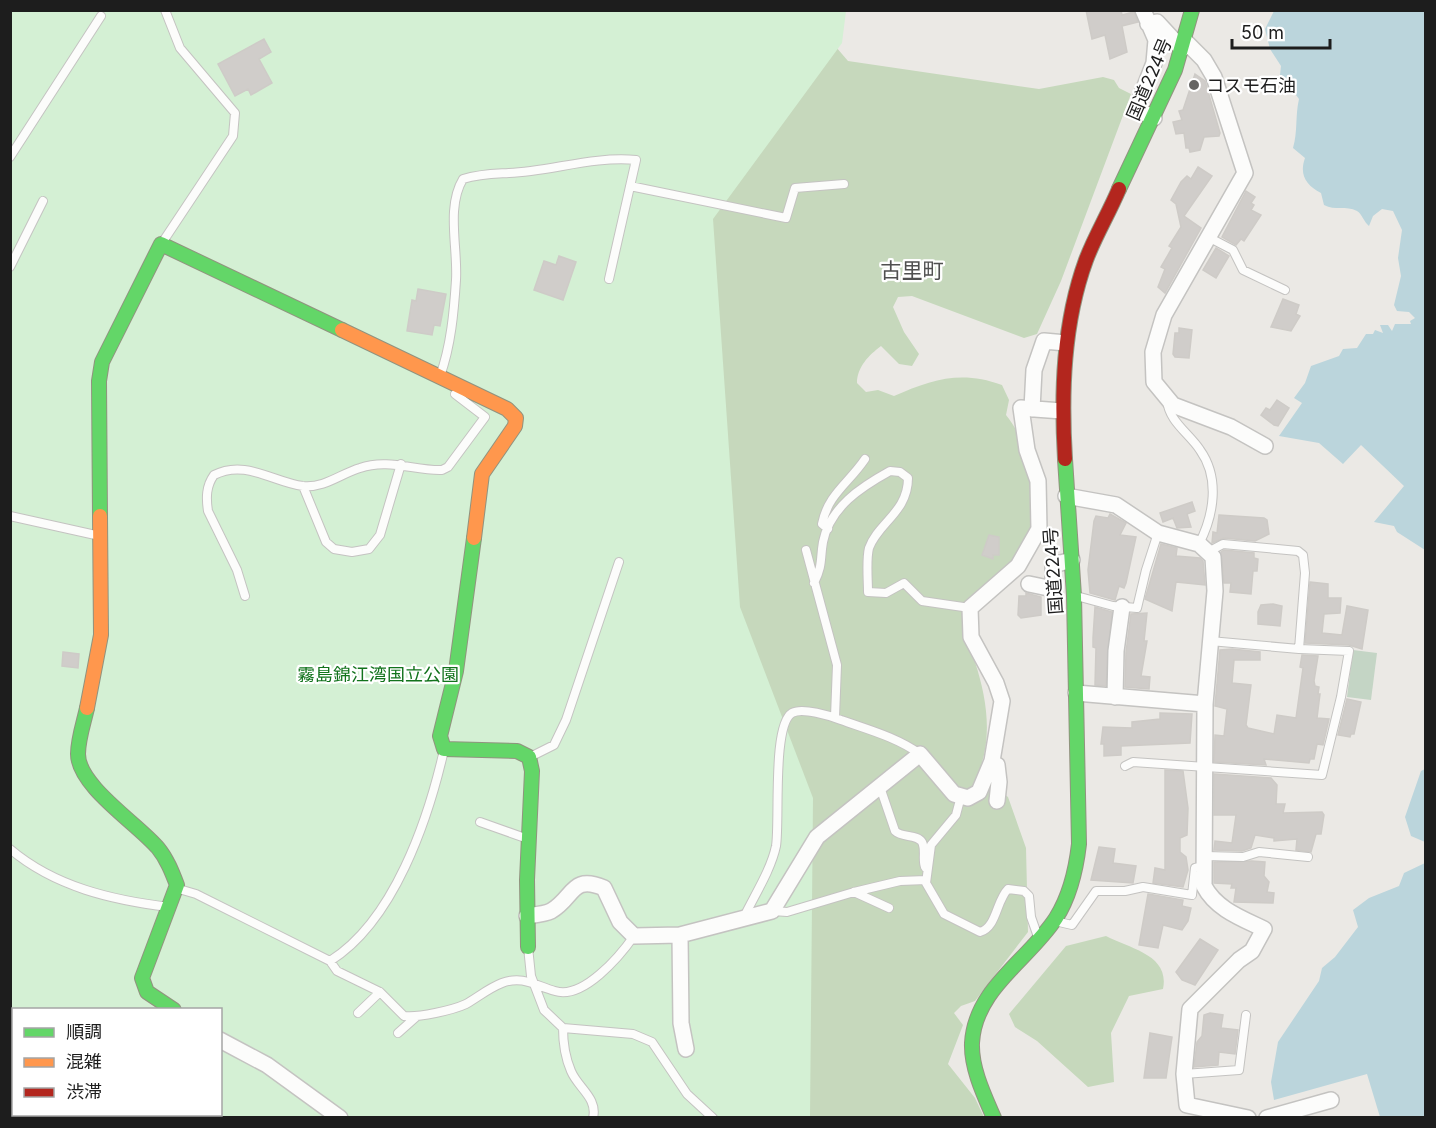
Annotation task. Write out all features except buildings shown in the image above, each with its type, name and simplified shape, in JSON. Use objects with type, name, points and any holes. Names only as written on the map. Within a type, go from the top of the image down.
[{"type":"main road","name":"国道224号","points":[[994,1118],[975,1063],[972,1042],[975,1023],[987,998],[1054,920],[1069,894],[1076,873],[1079,844],[1074,596],[1062,411],[1066,343],[1086,261],[1101,224],[1154,118],[1184,45],[1192,10]]},
{"type":"main road","points":[[171,1008],[149,992],[141,983],[140,973],[178,889],[169,863],[92,782],[81,766],[78,755],[101,635],[98,427],[102,362],[161,244],[507,409],[516,418],[515,426],[482,474],[456,671],[440,736],[444,749],[517,751],[529,757],[532,771],[528,947]]},
{"type":"street","points":[[1145,17],[1157,22],[1204,60],[1214,77],[1245,172],[1164,315],[1153,352],[1154,382],[1173,405],[1231,427],[1265,446]]},
{"type":"street","points":[[1145,17],[1156,40],[1154,63],[1136,109],[1154,118]]},
{"type":"street","points":[[1032,409],[1034,370],[1044,341],[1066,343]]},
{"type":"street","points":[[527,916],[551,911],[580,883],[591,883],[604,888],[620,922],[634,936],[680,935],[772,912],[817,837],[920,754],[954,794],[968,798],[979,792],[991,763],[1002,700],[996,683],[971,637],[970,608],[1018,566],[1039,528],[1038,481],[1027,450],[1021,408],[1062,411]]},
{"type":"street","points":[[1066,496],[1116,506],[1158,533],[1203,548],[1213,557],[1215,591],[1205,704],[1204,886],[1210,897],[1228,912],[1264,929],[1252,951],[1239,960],[1190,1008],[1184,1074],[1187,1105],[1248,1118]]},
{"type":"street","points":[[1029,584],[1053,589],[1053,565],[1072,560]]},
{"type":"street","points":[[1115,697],[1116,651],[1122,607]]},
{"type":"street","points":[[1076,693],[1205,704]]},
{"type":"street","points":[[991,763],[997,765],[999,782],[997,801]]},
{"type":"street","points":[[680,935],[681,1023],[682,1040],[686,1048]]},
{"type":"street","points":[[222,1041],[267,1065],[333,1115]]},
{"type":"street","points":[[1267,1118],[1331,1100]]},
{"type":"lane","points":[[161,244],[233,136],[235,113],[180,48],[165,10]]},
{"type":"lane","points":[[10,157],[101,16]]},
{"type":"lane","points":[[439,377],[448,346],[456,279],[455,203],[457,189],[463,179],[484,172],[509,173],[622,158],[636,159],[609,279]]},
{"type":"lane","points":[[630,186],[786,218],[795,188],[844,184]]},
{"type":"lane","points":[[10,267],[43,201]]},
{"type":"lane","points":[[1208,237],[1233,250],[1243,270],[1285,291]]},
{"type":"lane","points":[[245,597],[237,570],[208,511],[206,500],[209,482],[220,472],[236,469],[257,472],[303,486],[321,485],[372,465],[401,464],[437,470],[448,466],[485,417],[451,392],[453,384]]},
{"type":"lane","points":[[1167,398],[1168,411],[1202,451],[1214,484],[1209,525],[1203,548],[1223,544],[1298,551],[1303,555],[1305,573],[1299,648]]},
{"type":"lane","points":[[828,529],[822,524],[826,508],[837,489],[856,472],[865,459]]},
{"type":"lane","points":[[303,486],[326,542],[334,549],[352,552],[369,549],[381,535],[401,464]]},
{"type":"lane","points":[[814,583],[821,570],[823,542],[840,506],[890,471],[900,472],[908,478],[908,489],[904,501],[870,548],[868,592],[886,593],[904,583],[922,601],[970,608]]},
{"type":"lane","points":[[10,516],[100,536]]},
{"type":"lane","points":[[1074,596],[1137,609],[1158,533]]},
{"type":"lane","points":[[806,550],[837,665],[835,717]]},
{"type":"lane","points":[[529,757],[554,745],[566,720],[619,562]]},
{"type":"lane","points":[[1125,766],[1133,762],[1322,775],[1341,698],[1349,651],[1210,641]]},
{"type":"lane","points":[[743,919],[775,850],[779,828],[777,778],[785,722],[790,713],[797,711],[835,717],[907,744],[920,754]]},
{"type":"lane","points":[[330,961],[350,948],[386,902],[404,872],[433,799],[444,749]]},
{"type":"lane","points":[[880,787],[895,831],[901,836],[919,838],[922,842],[926,876],[944,914],[980,932],[986,930],[1008,889],[1024,891],[1029,896],[1031,917],[1039,938]]},
{"type":"lane","points":[[926,876],[931,845],[956,816],[961,796]]},
{"type":"lane","points":[[480,822],[529,840]]},
{"type":"lane","points":[[10,849],[21,859],[73,887],[117,899],[170,907]]},
{"type":"lane","points":[[1054,920],[1072,926],[1096,891],[1103,889],[1125,891],[1143,886],[1192,896],[1195,868],[1205,861],[1244,857],[1259,852],[1308,857]]},
{"type":"lane","points":[[772,912],[787,912],[854,892],[926,876]]},
{"type":"lane","points":[[178,889],[196,894],[330,961],[337,971],[380,992],[404,1016],[416,1017],[464,1005],[502,983],[521,979],[562,993],[578,987],[607,970],[634,936]]},
{"type":"lane","points":[[854,892],[889,908]]},
{"type":"lane","points":[[528,947],[534,983],[544,1011],[563,1028],[633,1034],[652,1042],[687,1094],[713,1118]]},
{"type":"lane","points":[[358,1013],[380,992]]},
{"type":"lane","points":[[1184,1074],[1239,1070],[1246,1015]]},
{"type":"lane","points":[[398,1033],[416,1017]]},
{"type":"lane","points":[[563,1028],[564,1047],[571,1072],[580,1089],[591,1098],[595,1110],[593,1118]]},
{"type":"green space","name":"霧島錦江湾国立公園","points":[[10,11],[846,11],[842,43],[713,219],[740,607],[813,798],[810,1117],[11,1117]]},
{"type":"green space","name":"霧島錦江湾国立公園","points":[[824,33],[848,61],[1039,89],[1103,77],[1114,80],[1119,88],[1131,94],[1061,281],[1037,334],[1024,338],[912,296],[898,297],[893,307],[904,332],[919,354],[912,366],[899,364],[881,346],[864,362],[857,383],[866,392],[878,390],[894,396],[947,378],[974,378],[1002,385],[1009,400],[1006,415],[1023,445],[1033,482],[1033,520],[1029,538],[1017,560],[983,587],[973,600],[969,613],[967,636],[968,646],[983,690],[987,718],[986,747],[978,774],[1008,797],[1026,848],[1028,932],[975,1001],[961,1006],[954,1013],[963,1025],[948,1064],[975,1098],[984,1117],[11,1118],[11,279]]},
{"type":"green space","points":[[1353,650],[1377,653],[1371,700],[1347,697]]},
{"type":"green space","points":[[1106,936],[1155,961],[1164,977],[1163,989],[1129,996],[1111,1033],[1114,1082],[1088,1087],[1037,1041],[1015,1027],[1009,1014],[1066,946]]},
{"type":"water","points":[[1274,11],[1425,11],[1425,550],[1397,532],[1394,526],[1374,522],[1404,486],[1361,445],[1343,464],[1319,443],[1279,436],[1302,403],[1294,398],[1305,383],[1311,366],[1339,356],[1343,349],[1357,348],[1366,334],[1373,334],[1375,330],[1383,333],[1380,325],[1388,325],[1392,331],[1395,324],[1411,324],[1410,321],[1415,318],[1409,312],[1397,311],[1394,305],[1401,276],[1398,258],[1402,230],[1393,211],[1382,209],[1373,216],[1369,226],[1357,211],[1324,205],[1321,193],[1311,187],[1305,179],[1303,164],[1305,158],[1293,148],[1299,99],[1293,91],[1279,84],[1281,66],[1270,49],[1265,29]]},
{"type":"water","points":[[1425,769],[1425,842],[1411,836],[1405,817],[1421,771]]},
{"type":"water","points":[[1425,863],[1425,1117],[1380,1117],[1367,1074],[1274,1100],[1271,1082],[1278,1042],[1319,981],[1322,968],[1335,957],[1358,927],[1353,910],[1369,898],[1399,886],[1404,873]]},
{"type":"traffic: fast","points":[[1119,189],[1175,70],[1192,10]]},
{"type":"traffic: fast","points":[[100,516],[99,381],[102,362],[161,244],[342,330]]},
{"type":"traffic: fast","points":[[994,1118],[974,1062],[972,1043],[975,1024],[993,990],[1045,933],[1061,910],[1072,882],[1079,844],[1074,596],[1065,459]]},
{"type":"traffic: fast","points":[[474,538],[456,671],[440,736],[444,749],[517,751],[529,757],[532,771],[527,880],[528,947]]},
{"type":"traffic: fast","points":[[87,708],[78,748],[81,766],[88,779],[110,804],[158,848],[167,861],[177,885],[142,978],[147,992],[171,1008]]},
{"type":"traffic: slow","points":[[342,330],[507,409],[516,418],[515,426],[482,474],[474,538]]},
{"type":"traffic: slow","points":[[87,708],[101,635],[100,516]]},
{"type":"traffic: jam","points":[[1065,459],[1063,409],[1065,358],[1072,308],[1086,260],[1119,189]]},
{"type":"place","name":"コスモ石油","points":[[1194,85]]},
{"type":"district","name":"古里町","points":[[912,270]]}]
